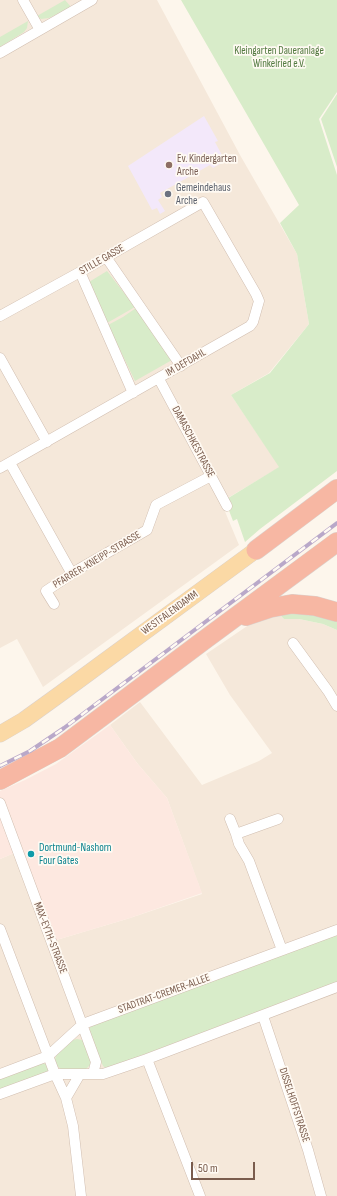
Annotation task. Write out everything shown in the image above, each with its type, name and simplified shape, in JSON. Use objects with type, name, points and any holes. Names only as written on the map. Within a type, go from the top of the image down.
[{"type":"highway","name":"WESTFALENDAMM","points":[[256,550],[337,489]]},
{"type":"highway","points":[[0,780],[60,748],[337,542]]},
{"type":"highway","points":[[228,622],[283,605],[308,605],[337,612]]},
{"type":"main road","name":"WESTFALENDAMM","points":[[0,734],[24,720],[256,550]]},
{"type":"street","points":[[23,0],[40,30]]},
{"type":"street","points":[[0,52],[92,0]]},
{"type":"street","name":"STILLE GASSE","points":[[0,316],[80,272],[109,261],[203,202]]},
{"type":"street","name":"IM DEFDAHL","points":[[0,468],[250,326],[253,322],[258,300],[256,294],[203,202]]},
{"type":"street","points":[[109,261],[181,366]]},
{"type":"street","points":[[80,272],[133,393]]},
{"type":"street","points":[[0,358],[47,442]]},
{"type":"street","name":"DAMASCHKESTRASSE","points":[[159,379],[227,506]]},
{"type":"street","points":[[10,463],[72,574]]},
{"type":"street","name":"PFARRER-KNEIPP-STRASSE","points":[[54,604],[46,591],[146,530],[156,505],[210,476]]},
{"type":"street","points":[[293,644],[337,706]]},
{"type":"street","name":"MAX-EYTH-STRASSE","points":[[0,803],[83,1024],[96,1062],[93,1074]]},
{"type":"street","points":[[230,819],[239,844],[249,861],[282,950]]},
{"type":"street","points":[[236,834],[278,819]]},
{"type":"street","points":[[0,929],[55,1074],[66,1098],[73,1126],[81,1196]]},
{"type":"street","name":"STADTRAT-CREMER-ALLEE","points":[[0,1074],[48,1056],[83,1024],[337,930]]},
{"type":"street","points":[[0,1094],[55,1074],[103,1074],[263,1016],[337,987]]},
{"type":"street","name":"DISSELHOFFSTRASSE","points":[[263,1016],[305,1138],[321,1196]]},
{"type":"street","points":[[147,1059],[200,1196]]},
{"type":"street","points":[[66,1098],[80,1074]]},
{"type":"shaded area","points":[[0,0],[157,0],[240,155],[297,254],[309,324],[269,373],[231,395],[280,467],[221,502],[239,545],[43,687],[17,639],[0,648]]},
{"type":"shaded area","name":"Ev. Kindergarten Arche","points":[[204,116],[218,141],[215,142],[225,161],[213,168],[210,165],[160,193],[162,197],[158,200],[165,211],[160,214],[157,208],[152,210],[128,166]]},
{"type":"shaded area","points":[[279,614],[284,619],[299,619],[323,624],[337,630],[337,1196],[0,1196],[0,859],[19,851],[53,941],[130,918],[202,894],[167,798],[137,763],[110,725],[140,702],[202,785],[259,761],[272,753],[230,695],[206,654],[259,618]]},
{"type":"shaded area","points":[[110,725],[137,763],[167,798],[202,893],[130,918],[53,941],[19,851],[0,859],[0,791],[56,764]]},
{"type":"green space","points":[[65,0],[71,7],[49,18],[41,19],[37,16]]},
{"type":"green space","name":"Kleingarten Daueranlage Winkelried e.V.","points":[[181,0],[337,0],[337,92],[319,119],[337,175],[337,471],[245,542],[237,519],[233,521],[225,500],[279,467],[231,395],[270,373],[309,324],[297,254],[280,223],[299,205]]},
{"type":"green space","points":[[28,21],[27,28],[24,32],[0,47],[0,37]]},
{"type":"green space","points":[[337,94],[337,167],[321,119]]},
{"type":"green space","points":[[107,271],[135,307],[107,323],[89,282]]},
{"type":"green space","points":[[136,308],[172,360],[135,381],[108,325]]},
{"type":"green space","points":[[293,611],[337,619],[337,630],[323,624],[299,619],[284,619],[279,614]]},
{"type":"green space","points":[[337,933],[337,982],[108,1068],[104,1067],[102,1064],[90,1031],[90,1027],[93,1025]]},
{"type":"green space","points":[[73,1040],[82,1040],[86,1044],[91,1061],[90,1065],[86,1069],[62,1070],[56,1065],[55,1059],[57,1054]]},
{"type":"green space","points":[[43,1063],[47,1065],[47,1072],[0,1090],[0,1079]]},
{"type":"railway","points":[[0,766],[30,751],[64,728],[337,523]]},
{"type":"place","name":"Ev. Kindergarten Arche","points":[[169,165]]},
{"type":"place","name":"Gemeindehaus Arche","points":[[168,194]]},
{"type":"place","name":"Dortmund-Nashorn Four Gates","points":[[31,854]]}]
